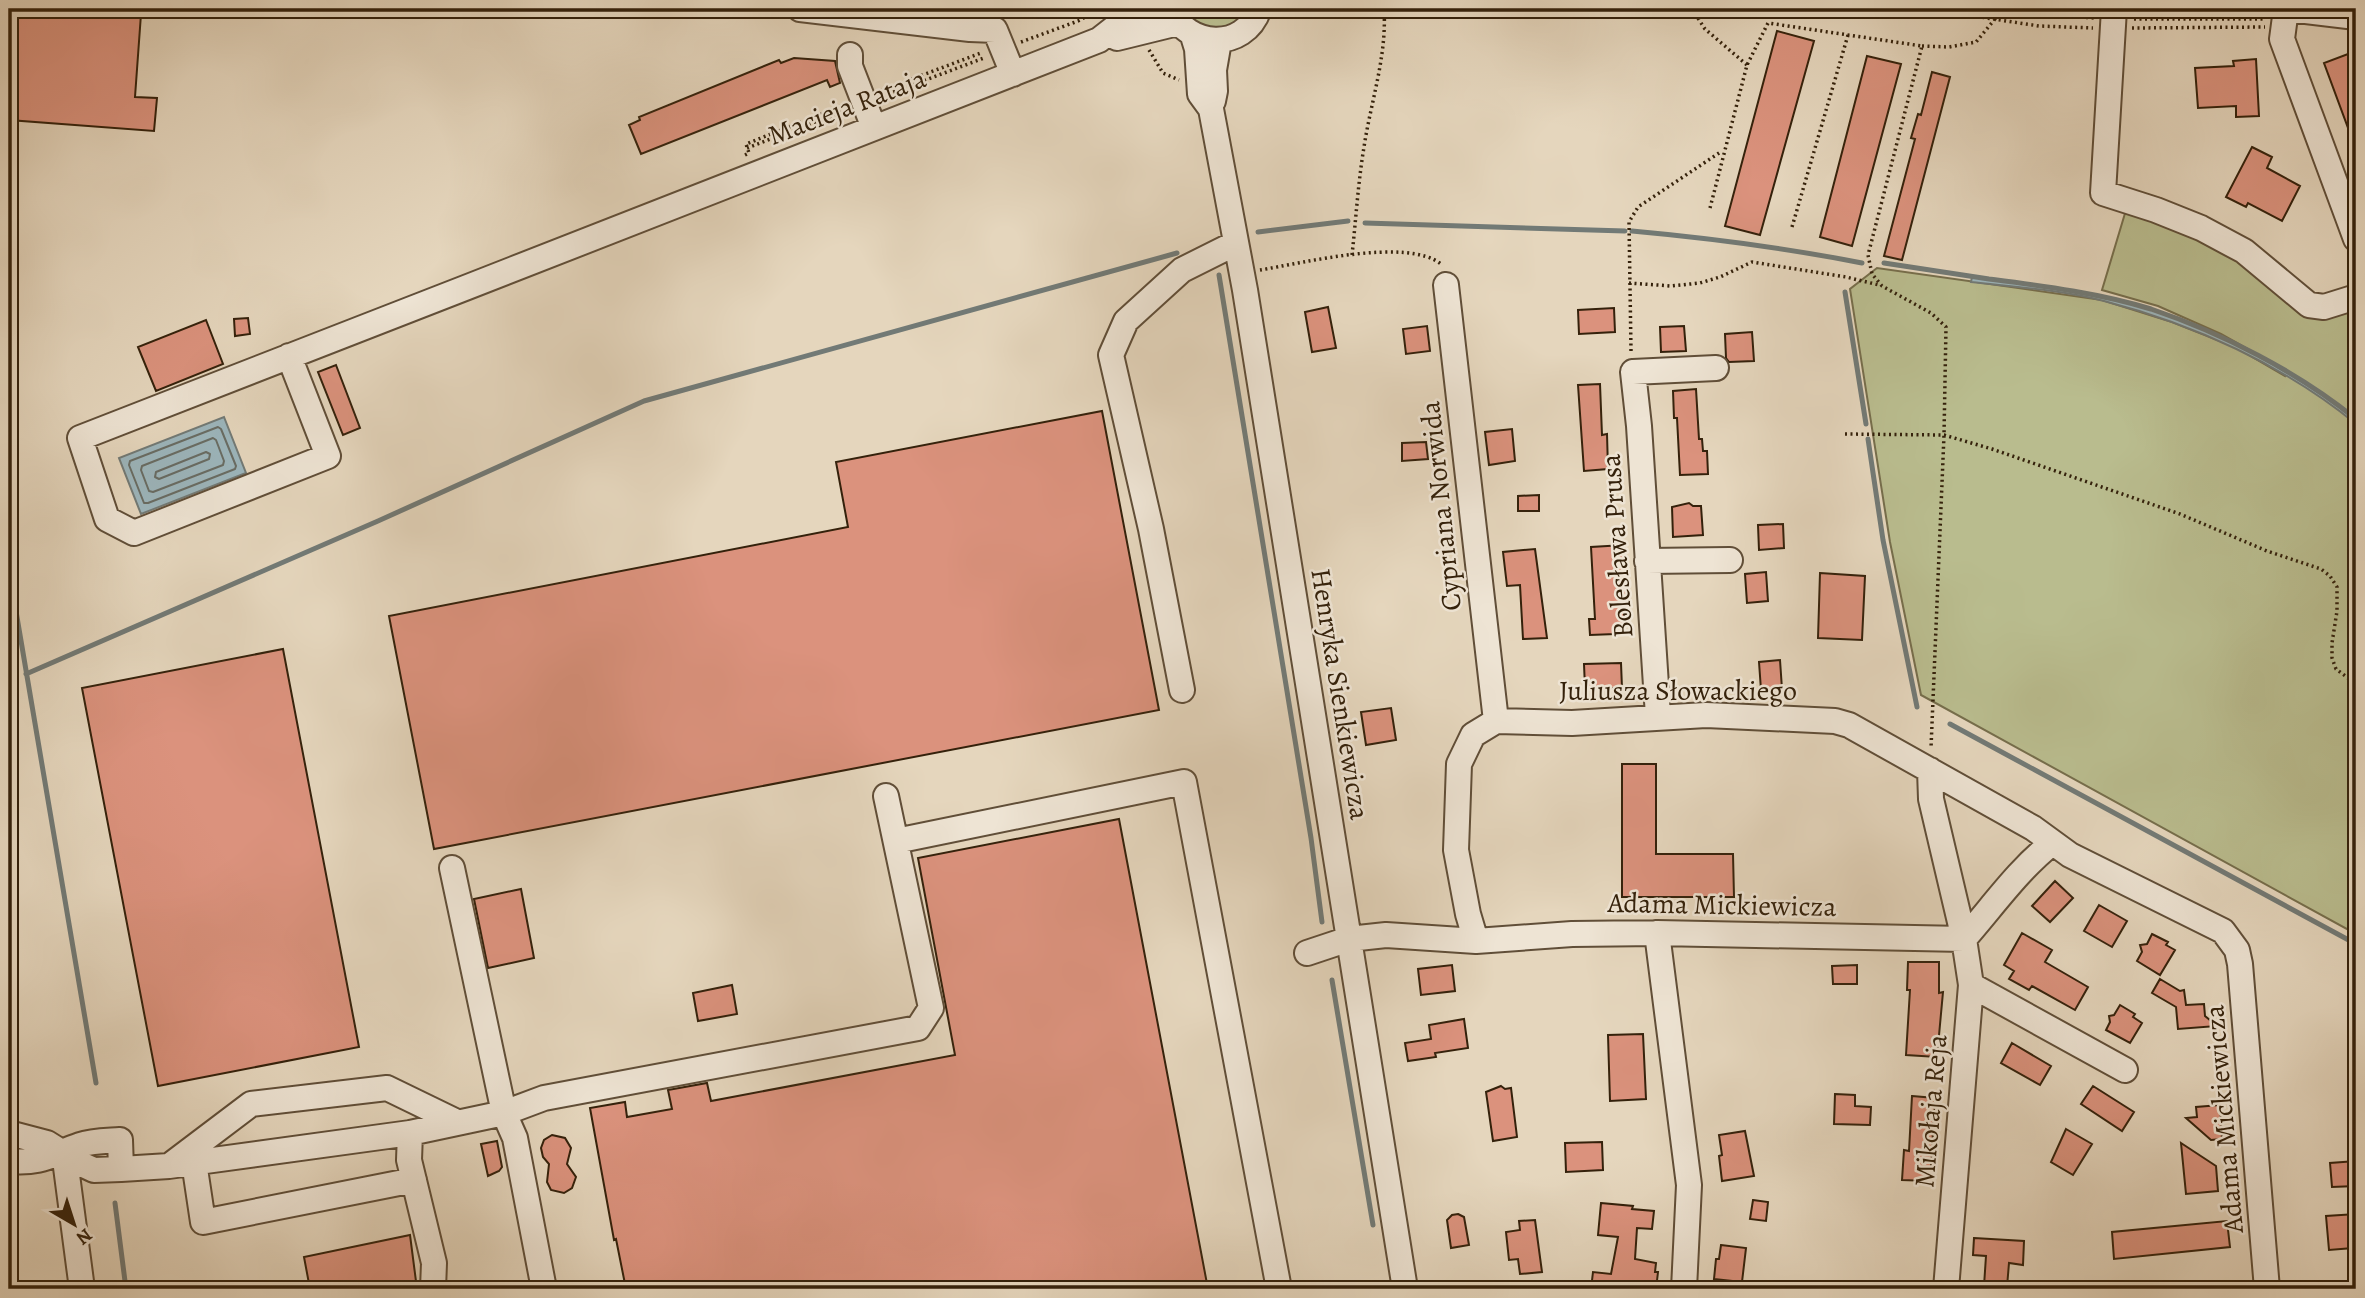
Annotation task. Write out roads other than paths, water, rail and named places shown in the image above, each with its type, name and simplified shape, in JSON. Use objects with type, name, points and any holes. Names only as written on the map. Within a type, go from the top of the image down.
[{"type":"street","points":[[800,9],[995,30],[1013,74]]},
{"type":"street","name":"Macieja Rataja","points":[[1099,40],[1122,22],[1151,9]]},
{"type":"street","points":[[1180,23],[1206,40],[1219,41],[1234,37],[1247,28],[1259,9]]},
{"type":"street","points":[[2349,14],[2286,16],[2281,39],[2356,239]]},
{"type":"street","points":[[2112,19],[2103,193],[2190,223],[2244,251],[2309,305],[2324,307],[2356,297]]},
{"type":"street","name":"Macieja Rataja","points":[[289,356],[328,456],[134,533],[107,519],[80,438],[289,356],[617,230],[1099,40],[1128,37],[1147,29],[1180,23]]},
{"type":"street","name":"Henryka Sienkiewicza","points":[[1180,23],[1197,49],[1200,94],[1211,109]]},
{"type":"street","name":"Henryka Sienkiewicza","points":[[1219,41],[1211,109],[1241,272],[1405,1289]]},
{"type":"street","points":[[850,55],[850,66],[874,128]]},
{"type":"street","points":[[1182,690],[1151,529],[1111,355],[1126,321],[1182,270],[1236,243]]},
{"type":"street","name":"Cypriana Norwida","points":[[1446,285],[1496,721]]},
{"type":"street","name":"Bolesława Prusa","points":[[1658,716],[1633,372],[1716,368]]},
{"type":"street","points":[[1647,561],[1730,560]]},
{"type":"street","name":"Juliusza Słowackiego","points":[[1496,721],[1572,723],[1706,715],[1835,721],[1849,724],[1930,770]]},
{"type":"street","points":[[1476,941],[1456,850],[1459,764],[1473,735],[1496,721]]},
{"type":"street","name":"Adama Mickiewicza","points":[[1930,770],[2033,828],[2070,855],[2223,931],[2237,950],[2267,1289]]},
{"type":"street","name":"Mikołaja Reja","points":[[1930,770],[1931,799],[1964,939],[1970,985],[1946,1289]]},
{"type":"street","points":[[895,841],[1184,782],[1279,1289]]},
{"type":"street","points":[[9,1161],[45,1160],[82,1145],[120,1140],[121,1169],[181,1164],[410,1133],[504,1113],[544,1098],[673,1076],[918,1028],[931,1008],[886,796]]},
{"type":"street","points":[[1964,939],[2016,875],[2052,843]]},
{"type":"street","points":[[452,868],[504,1113],[515,1138],[544,1289]]},
{"type":"street","points":[[1657,933],[1689,1185],[1684,1289]]},
{"type":"street","name":"Adama Mickiewicza","points":[[1307,953],[1349,939],[1386,935],[1476,941],[1572,934],[1657,933],[1964,939]]},
{"type":"street","points":[[1970,985],[2125,1070]]},
{"type":"street","points":[[181,1164],[251,1104],[387,1088],[457,1122]]},
{"type":"street","points":[[9,1133],[47,1143],[64,1152]]},
{"type":"street","points":[[410,1133],[409,1160],[433,1263],[433,1289]]},
{"type":"street","points":[[64,1152],[82,1289]]},
{"type":"street","points":[[181,1164],[204,1222],[414,1180]]},
{"type":"water","points":[[1972,277],[2107,298],[2177,318],[2258,355],[2284,370],[2356,419],[2356,424],[2299,383],[2204,334],[2137,310],[2088,297],[1971,282]]},
{"type":"water","points":[[224,417],[246,473],[141,514],[119,458]]},
{"type":"waterway","points":[[1258,232],[1348,221]]},
{"type":"waterway","points":[[1365,223],[1625,231]]},
{"type":"waterway","points":[[1632,231],[1747,244],[1862,263]]},
{"type":"waterway","points":[[26,674],[378,521],[644,401],[1177,253]]},
{"type":"waterway","points":[[1884,263],[2071,291],[2151,309],[2258,355],[2309,385],[2356,419]]},
{"type":"waterway","points":[[1219,275],[1311,838],[1322,922]]},
{"type":"waterway","points":[[1845,292],[1866,424]]},
{"type":"waterway","points":[[1868,439],[1883,540],[1917,707]]},
{"type":"waterway","points":[[9,570],[96,1083]]},
{"type":"waterway","points":[[1950,724],[2356,944]]},
{"type":"waterway","points":[[1332,980],[1373,1225]]},
{"type":"waterway","points":[[115,1203],[126,1289]]}]
